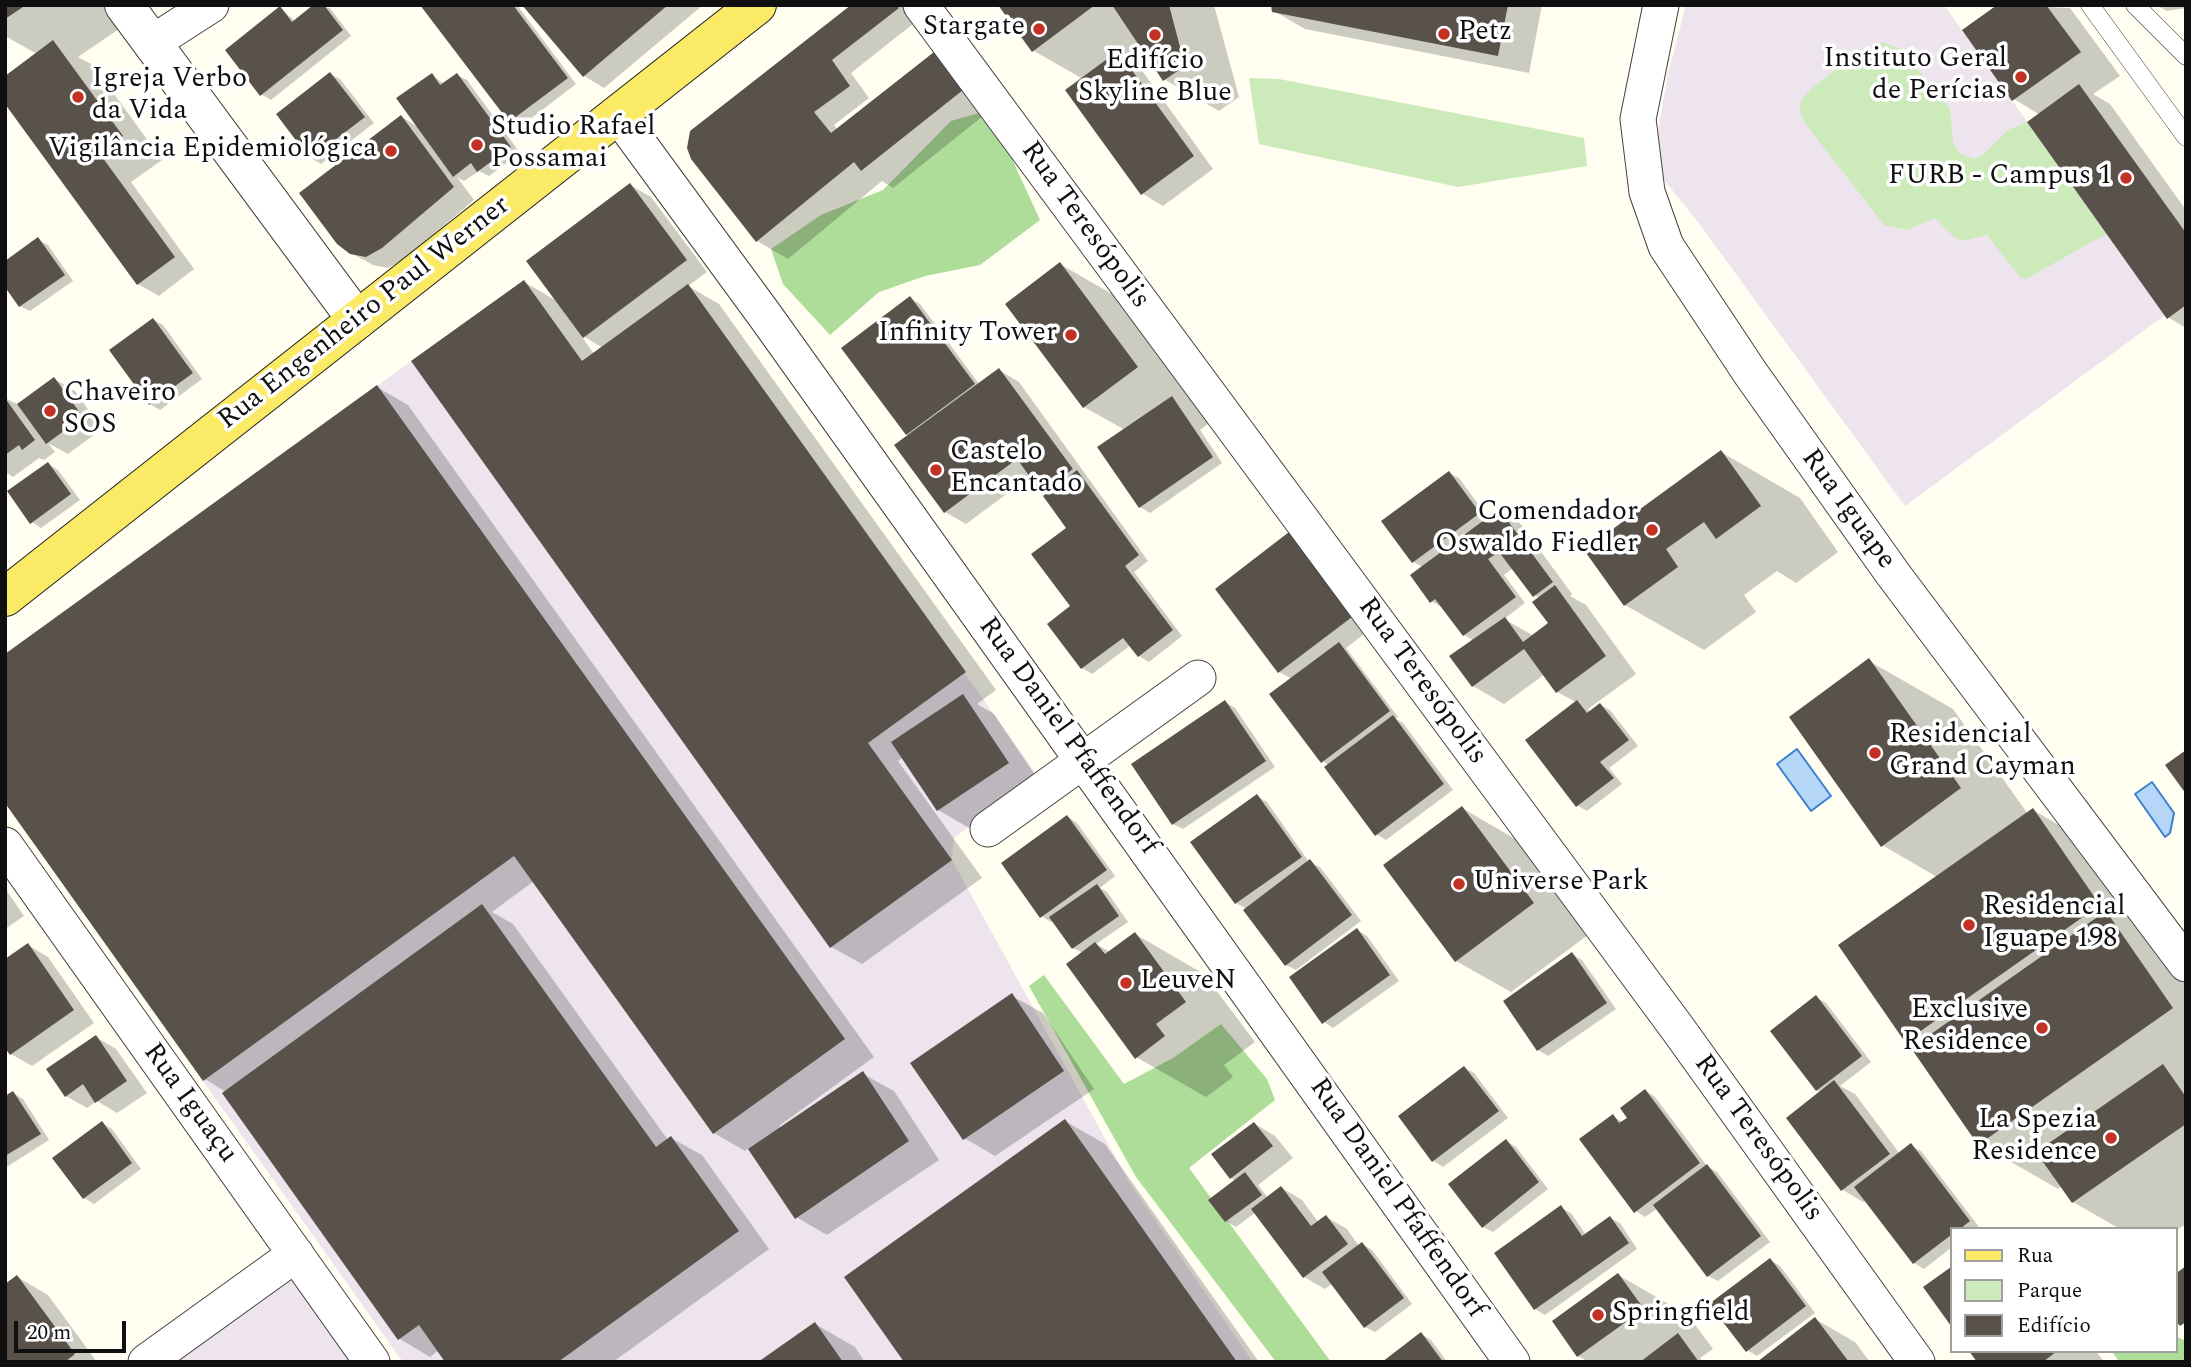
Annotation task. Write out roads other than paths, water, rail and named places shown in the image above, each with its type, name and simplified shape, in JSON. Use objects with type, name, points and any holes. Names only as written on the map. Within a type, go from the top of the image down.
[{"type":"main road","name":"Rua Engenheiro Paul Werner","points":[[5,597],[757,5]]},
{"type":"street","points":[[124,5],[357,320]]},
{"type":"street","points":[[152,43],[211,5]]},
{"type":"street","name":"Rua Teresópolis","points":[[921,5],[1678,1028],[1917,1362]]},
{"type":"street","name":"Rua Iguape","points":[[1661,5],[1638,119],[1647,192],[1666,246],[1751,374],[1893,574],[2186,964]]},
{"type":"street","name":"Rua Daniel Pfaffendorf","points":[[618,115],[1084,761],[1512,1362]]},
{"type":"street","points":[[988,829],[1198,678]]},
{"type":"street","name":"Rua Iguaçu","points":[[5,845],[372,1362]]},
{"type":"street","points":[[146,1362],[296,1254]]},
{"type":"lane","points":[[2090,5],[2184,132]]},
{"type":"lane","points":[[2135,5],[2186,56]]},
{"type":"water","points":[[1797,749],[1831,796],[1811,811],[1777,764]]},
{"type":"water","points":[[2152,782],[2174,813],[2170,833],[2165,837],[2135,794]]},
{"type":"place","name":"Stargate","points":[[1039,29]]},
{"type":"place","name":"Petz","points":[[1444,34]]},
{"type":"place","name":"Edifício Skyline Blue","points":[[1155,35]]},
{"type":"place","name":"Instituto Geral de Perícias","points":[[2021,77]]},
{"type":"place","name":"Igreja Verbo da Vida","points":[[78,97]]},
{"type":"place","name":"Studio Rafael Possamai","points":[[477,145]]},
{"type":"place","name":"Vigilância Epidemiológica","points":[[391,151]]},
{"type":"place","name":"FURB - Campus 1","points":[[2126,178]]},
{"type":"place","name":"Infinity Tower","points":[[1071,335]]},
{"type":"place","name":"Chaveiro SOS","points":[[50,411]]},
{"type":"place","name":"Castelo Encantado","points":[[936,470]]},
{"type":"place","name":"Comendador Oswaldo Fiedler","points":[[1652,530]]},
{"type":"place","name":"Residencial Grand Cayman","points":[[1875,753]]},
{"type":"place","name":"Universe Park","points":[[1459,884]]},
{"type":"place","name":"Residencial Iguape 198","points":[[1969,925]]},
{"type":"place","name":"LeuveN","points":[[1126,983]]},
{"type":"place","name":"Exclusive Residence","points":[[2042,1028]]},
{"type":"place","name":"La Spezia Residence","points":[[2111,1138]]},
{"type":"place","name":"Springfield","points":[[1598,1315]]}]
